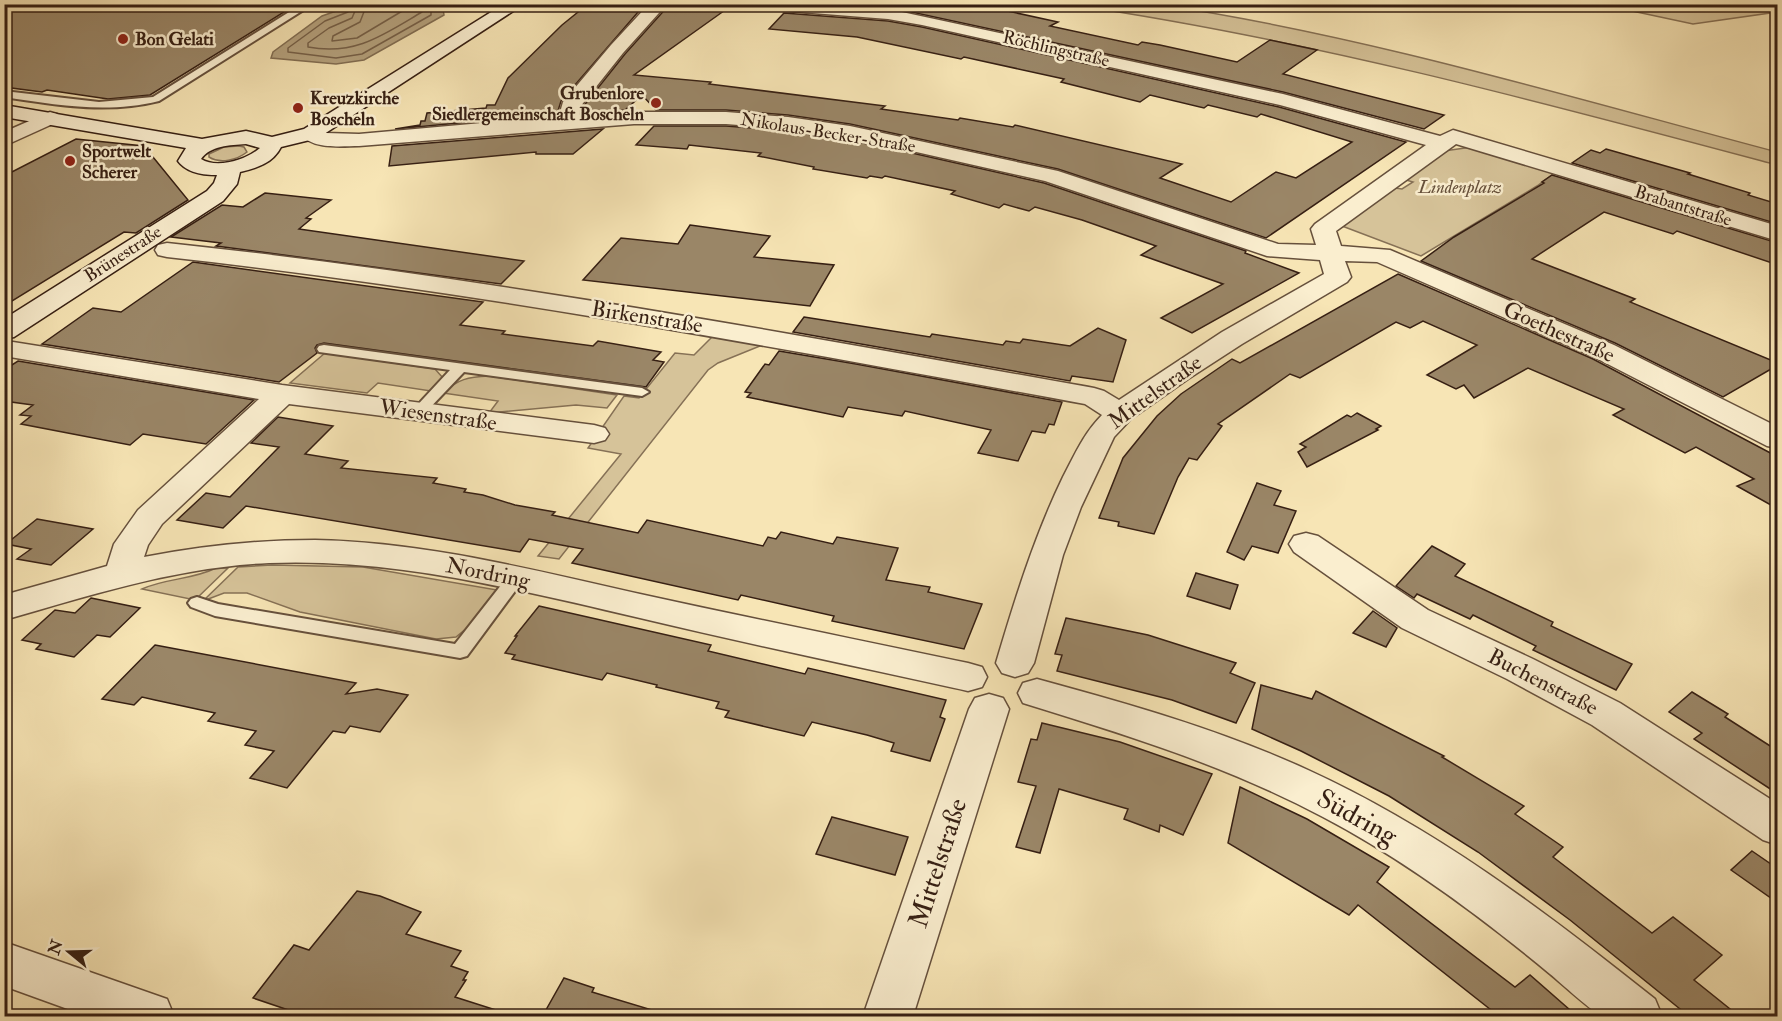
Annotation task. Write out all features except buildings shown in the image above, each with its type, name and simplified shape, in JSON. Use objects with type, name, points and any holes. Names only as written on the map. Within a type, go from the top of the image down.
[{"type":"street","points":[[269,144],[271,148],[263,157],[229,168],[205,169],[190,164],[190,155],[205,146],[242,138],[254,138],[269,144],[311,134],[516,4]]},
{"type":"street","points":[[569,122],[570,106],[617,49],[659,4]]},
{"type":"street","name":"Röchlingstraße","points":[[762,4],[888,14],[922,20],[1283,100],[1442,142]]},
{"type":"street","points":[[4,111],[164,136],[205,146]]},
{"type":"street","points":[[4,140],[50,118]]},
{"type":"street","name":"Nikolaus-Becker-Straße","points":[[311,134],[322,139],[358,140],[616,118],[729,118],[873,137],[1022,169],[1080,185],[1095,192],[1275,251],[1332,252]]},
{"type":"street","name":"Brabantstraße","points":[[1442,142],[1453,136],[1778,234]]},
{"type":"street","points":[[1332,252],[1323,229],[1442,142]]},
{"type":"street","name":"Brünestraße","points":[[7,335],[214,196],[229,178],[229,168]]},
{"type":"street","name":"Birkenstraße","points":[[167,250],[316,266],[657,318],[1094,397],[1120,413]]},
{"type":"street","name":"Mittelstraße","points":[[1026,678],[1046,555],[1060,519],[1100,434],[1120,413],[1232,338],[1338,277],[1332,252]]},
{"type":"street","name":"Goethestraße","points":[[1332,252],[1381,255],[1604,351],[1778,439]]},
{"type":"street","name":"Wiesenstraße","points":[[7,335],[282,394],[594,434]]},
{"type":"street","points":[[122,574],[131,544],[150,517],[282,394]]},
{"type":"street","name":"Buchenstraße","points":[[1306,544],[1415,619],[1520,669],[1606,714],[1778,827]]},
{"type":"street","name":"Nordring","points":[[4,608],[62,589],[183,561],[247,554],[324,552],[407,558],[515,579],[978,693]]},
{"type":"street","points":[[978,693],[982,664],[992,661],[1026,678]]},
{"type":"street","name":"Südring","points":[[1026,678],[1197,742],[1293,781],[1355,813],[1423,854],[1489,899],[1566,957],[1637,1017]]},
{"type":"street","name":"Mittelstraße","points":[[888,1017],[978,693]]},
{"type":"street","points":[[4,964],[149,1017]]},
{"type":"lane","points":[[4,94],[101,107],[134,105],[156,99],[309,4]]},
{"type":"lane","points":[[324,349],[642,392]]},
{"type":"lane","points":[[418,412],[460,368]]},
{"type":"lane","points":[[197,603],[215,610],[460,651],[515,579]]},
{"type":"green space","points":[[1156,4],[1313,33],[1468,69],[1777,152],[1777,165],[1515,96],[1340,55],[1162,19],[1073,5]]},
{"type":"green space","points":[[1777,4],[1777,12],[1693,24],[1604,5]]},
{"type":"green space","points":[[224,147],[244,147],[247,152],[233,159],[223,161],[209,157],[209,154]]},
{"type":"green space","name":"Lindenplatz","points":[[1472,147],[1557,171],[1537,186],[1421,256],[1342,226],[1395,188],[1402,189],[1413,182],[1406,180],[1444,151]]},
{"type":"green space","points":[[713,336],[760,344],[760,346],[718,363],[708,370],[559,559],[538,556],[621,454],[588,448],[624,396],[639,398],[675,353],[694,355]]},
{"type":"green space","points":[[325,353],[435,369],[443,378],[431,391],[378,383],[367,393],[290,383]]},
{"type":"green space","points":[[489,376],[617,395],[607,408],[576,405],[489,413],[498,401],[443,393],[464,380]]},
{"type":"green space","points":[[272,565],[363,567],[497,590],[473,623],[456,637],[436,639],[300,612],[247,593],[224,593],[203,601],[238,567]]},
{"type":"green space","points":[[216,568],[228,568],[195,600],[142,589],[198,575]]},
{"type":"water","points":[[356,4],[431,5],[443,9],[444,15],[364,60],[336,64],[271,58],[273,52],[322,16]]},
{"type":"place","name":"Bon Gelati","points":[[123,39]]},
{"type":"place","name":"Grubenlore Siedlergemeinschaft Boscheln","points":[[656,103]]},
{"type":"place","name":"Kreuzkirche Boscheln","points":[[298,108]]},
{"type":"place","name":"Sportwelt Scherer","points":[[70,161]]}]
